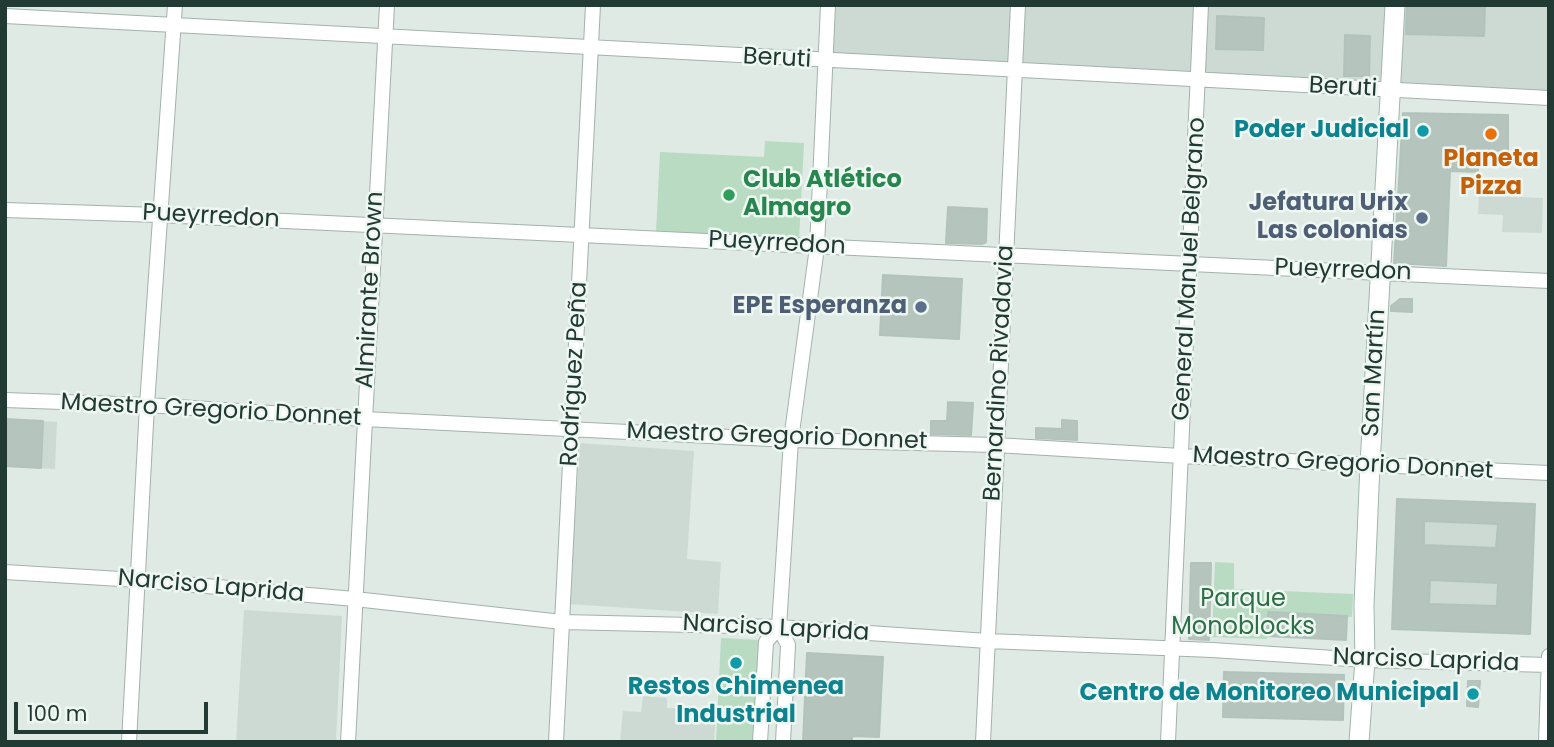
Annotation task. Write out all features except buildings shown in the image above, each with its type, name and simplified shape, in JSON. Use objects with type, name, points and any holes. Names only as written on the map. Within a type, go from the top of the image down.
[{"type":"main road","name":"San Martín","points":[[1359,742],[1365,660],[1364,606],[1370,465],[1395,5]]},
{"type":"street","points":[[129,742],[147,405],[174,5]]},
{"type":"street","name":"Almirante Brown","points":[[348,742],[387,5]]},
{"type":"street","name":"Rodríguez Peña","points":[[556,742],[593,5]]},
{"type":"street","points":[[783,742],[788,645],[779,627],[791,440],[817,247],[828,5]]},
{"type":"street","name":"Bernardino Rivadavia","points":[[983,742],[1018,5]]},
{"type":"street","name":"General Manuel Belgrano","points":[[1168,742],[1202,5]]},
{"type":"street","name":"Beruti","points":[[5,16],[1549,99]]},
{"type":"street","name":"Pueyrredon","points":[[5,210],[1549,281]]},
{"type":"street","name":"Maestro Gregorio Donnet","points":[[5,400],[147,405],[572,430],[791,440],[996,444],[1181,456],[1549,472]]},
{"type":"street","name":"Narciso Laprida","points":[[5,572],[137,580],[355,599],[562,622],[779,627],[988,641],[1212,650],[1365,660],[1549,664]]},
{"type":"street","points":[[760,742],[766,642],[779,627]]},
{"type":"street","points":[[1546,742],[1549,656]]},
{"type":"shaded area","points":[[828,5],[1549,5],[1549,96],[825,61]]},
{"type":"shaded area","points":[[1479,195],[1543,198],[1542,233],[1502,232],[1503,215],[1478,214]]},
{"type":"shaded area","points":[[5,419],[57,422],[55,469],[5,466]]},
{"type":"shaded area","points":[[580,443],[694,451],[687,559],[721,562],[718,614],[569,604]]},
{"type":"shaded area","points":[[1397,499],[1535,504],[1530,634],[1392,629]]},
{"type":"shaded area","points":[[244,610],[342,616],[336,742],[236,742]]},
{"type":"shaded area","points":[[643,696],[667,698],[667,708],[716,710],[714,742],[620,742],[623,711],[641,712]]},
{"type":"green space","name":"Club Atlético Almagro","points":[[765,141],[804,143],[799,240],[656,233],[660,152],[764,157]]},
{"type":"green space","name":"Parque Monoblocks","points":[[1215,562],[1234,563],[1234,589],[1353,594],[1352,617],[1269,612],[1267,639],[1212,637]]},
{"type":"green space","points":[[721,638],[761,640],[755,742],[716,742]]},
{"type":"place","name":"Poder Judicial","points":[[1423,131]]},
{"type":"place","name":"Planeta Pizza","points":[[1491,134]]},
{"type":"place","name":"Club Atlético Almagro","points":[[729,195]]},
{"type":"place","name":"Jefatura Urix Las colonias","points":[[1422,218]]},
{"type":"place","name":"EPE Esperanza","points":[[921,307]]},
{"type":"place","name":"Restos Chimenea Industrial","points":[[736,663]]},
{"type":"place","name":"Centro de Monitoreo Municipal","points":[[1473,694]]}]
